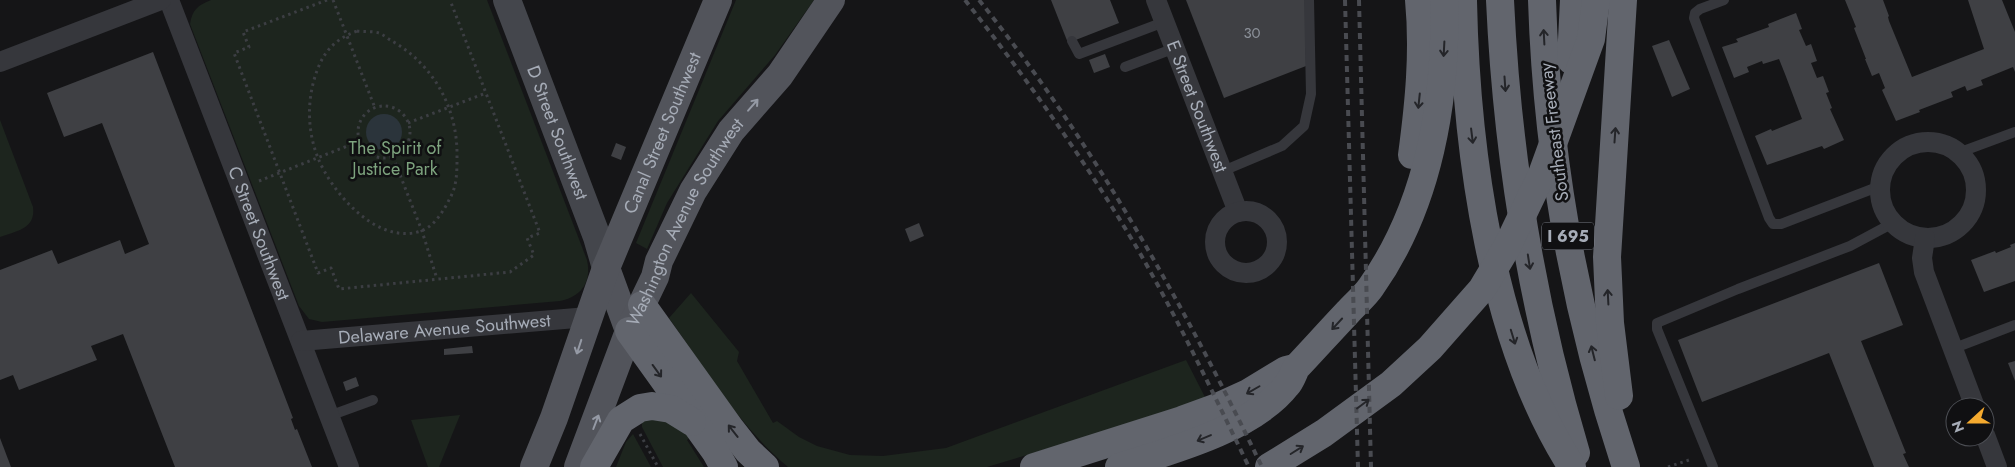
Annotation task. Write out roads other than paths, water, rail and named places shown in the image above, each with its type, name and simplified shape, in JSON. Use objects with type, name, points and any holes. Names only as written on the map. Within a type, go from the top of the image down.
[{"type":"highway","points":[[1370,288],[1392,235],[1401,207],[1412,157],[1421,68],[1422,30],[1419,0]]},
{"type":"highway","points":[[1119,467],[1202,440],[1235,424],[1272,402],[1288,384],[1296,368],[1370,288],[1401,238],[1428,157],[1440,99],[1445,44],[1444,0]]},
{"type":"highway","points":[[1462,0],[1470,126],[1480,196],[1496,274],[1512,333],[1531,386],[1548,424],[1572,467]]},
{"type":"highway","name":"I 695","points":[[1500,0],[1510,130],[1531,273],[1549,353],[1580,467]]},
{"type":"highway","name":"Southeast Freeway","points":[[1542,0],[1551,120],[1566,228],[1580,301],[1595,361],[1627,467]]},
{"type":"highway","points":[[1574,0],[1582,39]]},
{"type":"highway","points":[[1269,467],[1324,433],[1398,378],[1430,348],[1482,288],[1507,247],[1527,207],[1563,118],[1582,39],[1596,0]]},
{"type":"highway","points":[[1623,0],[1607,274],[1612,341],[1627,467]]},
{"type":"highway","points":[[642,305],[730,428],[748,451],[766,467]]},
{"type":"highway","points":[[629,331],[715,451],[724,467]]},
{"type":"highway","points":[[1034,467],[1207,411],[1248,393],[1286,370],[1296,368]]},
{"type":"highway","points":[[594,467],[621,420],[640,408],[652,406],[671,409],[694,423]]},
{"type":"main road","name":"Canal Street Southwest","points":[[606,268],[718,0]]},
{"type":"main road","name":"Washington Avenue Southwest","points":[[578,467],[629,331],[693,191],[711,160],[737,124],[780,75],[831,0]]},
{"type":"main road","points":[[606,268],[642,305]]},
{"type":"main road","points":[[534,467],[554,418],[606,268]]},
{"type":"main road","points":[[606,268],[629,331]]},
{"type":"street","points":[[0,62],[161,0]]},
{"type":"street","name":"C Street Southwest","points":[[169,0],[349,467]]},
{"type":"street","name":"D Street Southwest","points":[[507,0],[597,237],[606,268]]},
{"type":"street","name":"E Street Southwest","points":[[1156,0],[1238,212]]},
{"type":"street","points":[[1926,142],[1937,143],[1958,153],[1967,162],[1975,187],[1975,200],[1963,223],[1953,231],[1942,236],[1925,238],[1909,234],[1892,223],[1885,212],[1880,186],[1887,164],[1894,155],[1904,148],[1926,142]]},
{"type":"street","points":[[1925,238],[1922,258],[1924,272],[1970,397]]},
{"type":"street","name":"Delaware Avenue Southwest","points":[[301,341],[588,317]]},
{"type":"street","points":[[1990,447],[1997,467]]},
{"type":"lane","points":[[1222,171],[1282,146],[1304,126],[1311,94],[1309,0]]},
{"type":"lane","points":[[1724,0],[1700,9],[1695,13],[1694,18],[1769,218],[1773,224],[1781,224],[1880,186]]},
{"type":"lane","points":[[1072,41],[1079,54],[1164,22]]},
{"type":"lane","points":[[1125,67],[1175,48]]},
{"type":"lane","points":[[1958,153],[2015,132]]},
{"type":"lane","points":[[1713,467],[1658,328],[1658,323],[1738,289],[1850,246],[1892,223]]},
{"type":"lane","points":[[1952,349],[2015,325]]},
{"type":"lane","points":[[329,416],[373,400]]},
{"type":"railway","points":[[965,0],[1055,121],[1118,216],[1167,302],[1249,467]]},
{"type":"railway","points":[[979,0],[1021,54],[1060,110],[1134,225],[1200,345],[1262,467]]},
{"type":"railway","points":[[1345,0],[1358,467]]},
{"type":"railway","points":[[1359,0],[1371,467]]},
{"type":"park label","name":"The Spirit of Justice Park","points":[[395,158]]}]
